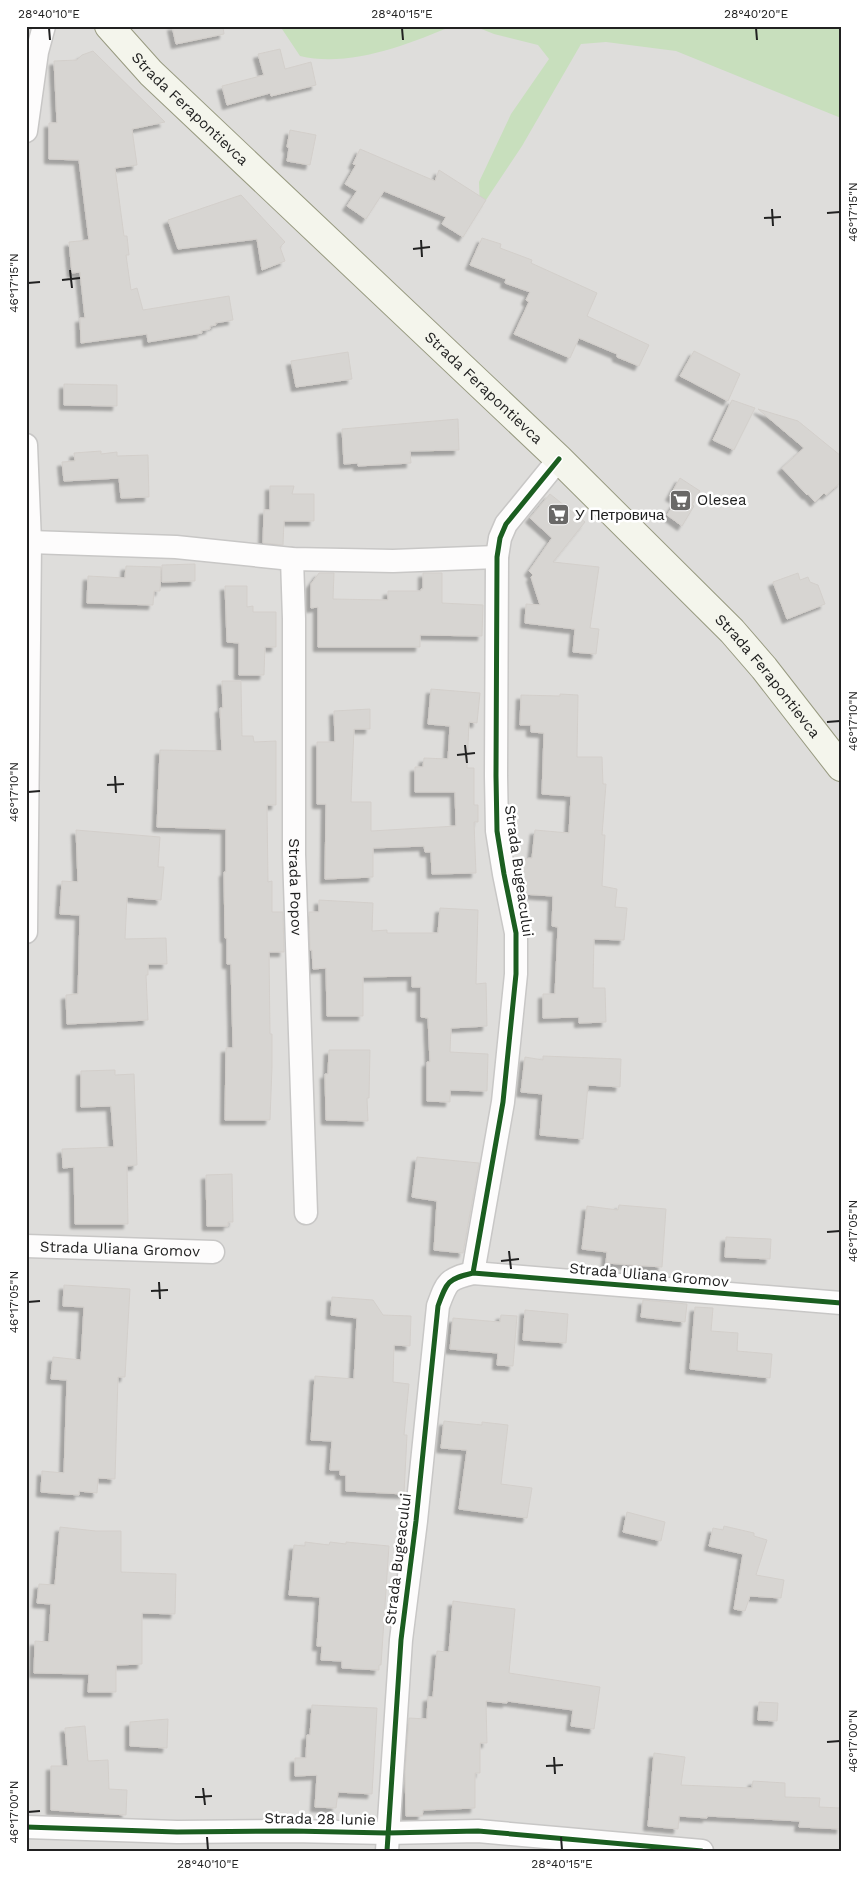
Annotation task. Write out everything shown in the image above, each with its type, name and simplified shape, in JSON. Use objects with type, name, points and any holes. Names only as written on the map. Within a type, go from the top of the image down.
[{"type":"main road","name":"Strada Ferapontievca","points":[[109,26],[151,73],[559,459],[732,631],[764,668],[841,767]]},
{"type":"street","points":[[26,132],[37,52],[44,26]]},
{"type":"street","points":[[26,445],[30,542],[26,932]]},
{"type":"street","name":"Strada Bugeacului","points":[[387,1842],[401,1640],[416,1521],[438,1306],[445,1286],[464,1275],[503,1102],[516,974],[516,933],[504,874],[498,830],[496,776],[497,557],[500,538],[506,524],[559,459]]},
{"type":"street","points":[[30,542],[176,548],[292,559],[393,561],[497,557]]},
{"type":"street","name":"Strada Popov","points":[[292,559],[294,619],[294,854],[306,1213]]},
{"type":"street","name":"Strada Uliana Gromov","points":[[26,1246],[213,1252]]},
{"type":"street","name":"Strada Uliana Gromov","points":[[464,1275],[841,1303]]},
{"type":"street","name":"Strada 28 Iunie","points":[[26,1827],[177,1832],[292,1831],[387,1842],[478,1831],[702,1851]]},
{"type":"shaded area","points":[[26,26],[841,26],[841,1851],[26,1851]]},
{"type":"green space","points":[[280,26],[452,26],[377,53],[338,59],[318,59],[300,56]]},
{"type":"green space","points":[[474,26],[841,26],[841,118],[676,51],[606,42],[581,44],[522,146],[480,209],[479,182],[511,114],[549,59],[538,45],[494,34]]},
{"type":"building","points":[[172,26],[223,26],[224,34],[176,44]]},
{"type":"building","points":[[280,49],[285,69],[311,62],[316,85],[271,96],[270,93],[227,105],[222,86],[264,75],[258,54]]},
{"type":"building","points":[[93,51],[165,122],[132,129],[137,165],[115,168],[124,236],[127,236],[129,255],[126,255],[131,290],[137,288],[143,310],[229,296],[233,320],[215,323],[216,325],[210,326],[210,329],[201,331],[202,333],[148,342],[147,334],[81,343],[80,318],[85,318],[80,272],[72,273],[69,242],[89,240],[79,160],[49,159],[49,123],[57,123],[54,61],[77,60],[82,55]]},
{"type":"building","points":[[290,130],[316,135],[310,165],[287,161]]},
{"type":"building","points":[[360,149],[435,181],[439,170],[486,200],[463,237],[442,224],[446,217],[384,191],[366,219],[347,206],[357,191],[345,184],[356,165],[353,164]]},
{"type":"building","points":[[241,195],[285,242],[280,247],[285,261],[262,270],[257,239],[178,249],[168,220]]},
{"type":"building","points":[[482,238],[501,244],[500,248],[532,260],[531,263],[597,293],[587,316],[649,345],[639,366],[617,357],[617,354],[579,338],[570,358],[514,334],[529,302],[526,300],[530,292],[505,283],[506,279],[470,265]]},
{"type":"building","points":[[694,351],[740,374],[728,401],[680,376]]},
{"type":"building","points":[[348,352],[352,379],[296,387],[291,361]]},
{"type":"building","points":[[64,384],[117,385],[117,406],[64,405]]},
{"type":"building","points":[[732,400],[755,408],[734,450],[713,440]]},
{"type":"building","points":[[758,409],[798,421],[841,456],[841,482],[826,495],[824,493],[815,502],[807,495],[782,468],[804,448]]},
{"type":"building","points":[[458,419],[459,450],[410,451],[411,463],[358,466],[358,463],[344,464],[342,429]]},
{"type":"building","points":[[101,451],[101,454],[117,452],[117,456],[148,455],[149,497],[121,498],[119,478],[64,481],[62,462],[75,461],[74,453]]},
{"type":"building","points":[[680,478],[700,491],[692,505],[694,506],[682,526],[667,515],[677,500],[670,496]]},
{"type":"building","points":[[270,486],[294,486],[292,494],[314,494],[314,521],[284,521],[283,545],[263,543],[264,510],[270,510]]},
{"type":"building","points":[[550,494],[585,522],[553,562],[599,567],[590,628],[599,629],[596,654],[573,652],[575,629],[525,623],[526,604],[540,605],[531,577],[533,575],[529,571],[552,538],[530,518]]},
{"type":"building","points":[[195,564],[195,581],[162,582],[162,565]]},
{"type":"building","points":[[126,566],[161,567],[160,591],[154,591],[153,605],[87,603],[88,576],[125,578]]},
{"type":"building","points":[[319,573],[334,573],[333,599],[388,600],[388,591],[421,591],[423,589],[423,573],[442,573],[442,603],[483,605],[482,636],[420,635],[420,647],[318,647],[318,607],[311,608],[311,584]]},
{"type":"building","points":[[798,573],[800,580],[808,577],[810,582],[818,585],[825,604],[787,619],[773,582]]},
{"type":"building","points":[[225,586],[247,586],[247,607],[253,606],[253,612],[276,612],[276,647],[265,647],[264,675],[239,675],[239,643],[227,642]]},
{"type":"building","points":[[222,681],[241,681],[242,736],[253,736],[254,742],[276,741],[276,805],[267,805],[268,882],[272,881],[272,912],[283,912],[284,952],[269,952],[270,1034],[272,1034],[270,1120],[225,1120],[226,1048],[233,1048],[231,964],[227,964],[227,938],[225,938],[224,872],[226,872],[226,829],[157,827],[160,750],[222,751],[220,708],[223,708]]},
{"type":"building","points":[[431,689],[480,693],[477,723],[469,722],[467,768],[474,768],[474,805],[478,805],[478,822],[474,822],[476,873],[432,874],[431,852],[425,852],[424,846],[373,848],[373,877],[325,879],[326,804],[317,804],[317,742],[335,742],[334,711],[370,709],[370,729],[354,729],[351,802],[371,802],[371,831],[456,826],[455,792],[415,792],[415,767],[423,767],[424,758],[448,759],[450,726],[428,724]]},
{"type":"building","points":[[560,694],[578,695],[577,757],[602,757],[603,784],[606,784],[602,835],[605,835],[602,886],[617,889],[615,907],[627,908],[624,940],[594,939],[593,988],[605,988],[606,1022],[579,1023],[579,1017],[543,1018],[543,994],[555,994],[558,927],[552,926],[553,896],[522,894],[515,860],[532,858],[535,830],[569,833],[571,796],[542,794],[544,733],[531,732],[531,725],[520,725],[521,695],[560,696]]},
{"type":"building","points":[[76,830],[160,837],[158,867],[164,867],[161,900],[127,897],[125,939],[166,938],[167,964],[148,964],[148,975],[146,975],[148,1020],[67,1024],[66,995],[78,994],[80,915],[60,914],[62,881],[78,882]]},
{"type":"building","points":[[319,900],[373,903],[372,931],[387,930],[387,933],[438,933],[440,908],[478,910],[476,984],[486,983],[487,1026],[451,1028],[450,1052],[488,1054],[487,1091],[450,1090],[450,1102],[427,1101],[427,1062],[430,1062],[428,1018],[421,1017],[421,987],[412,987],[412,976],[363,977],[363,1016],[327,1016],[326,968],[313,969],[312,950],[310,950],[309,912],[319,912]]},
{"type":"building","points":[[329,1050],[370,1050],[369,1098],[367,1098],[368,1121],[326,1120],[325,1074],[328,1074]]},
{"type":"building","points":[[543,1056],[621,1059],[620,1087],[588,1085],[583,1139],[540,1135],[543,1094],[521,1092],[525,1057],[543,1060]]},
{"type":"building","points":[[115,1070],[115,1075],[134,1074],[137,1165],[127,1166],[128,1224],[75,1224],[74,1167],[63,1168],[62,1149],[114,1147],[111,1106],[81,1107],[81,1071]]},
{"type":"building","points":[[417,1157],[479,1163],[463,1253],[434,1250],[437,1201],[412,1197]]},
{"type":"building","points":[[232,1174],[233,1222],[228,1222],[228,1226],[207,1226],[206,1175]]},
{"type":"building","points":[[619,1205],[666,1209],[662,1267],[606,1263],[607,1252],[582,1249],[587,1206],[618,1210]]},
{"type":"building","points":[[726,1237],[771,1239],[770,1259],[725,1257]]},
{"type":"building","points":[[64,1285],[130,1289],[125,1377],[118,1377],[115,1479],[98,1478],[97,1493],[79,1491],[79,1495],[41,1492],[42,1471],[64,1473],[67,1380],[51,1379],[53,1357],[81,1360],[84,1307],[63,1306]]},
{"type":"building","points":[[332,1297],[373,1300],[383,1315],[411,1316],[410,1346],[394,1345],[393,1382],[409,1384],[404,1435],[407,1435],[404,1494],[346,1491],[346,1475],[340,1475],[340,1470],[330,1470],[332,1441],[311,1440],[315,1376],[354,1379],[357,1318],[331,1315]]},
{"type":"building","points":[[643,1300],[687,1304],[685,1322],[641,1317]]},
{"type":"building","points":[[695,1307],[713,1308],[711,1331],[738,1333],[737,1351],[772,1354],[770,1378],[690,1369]]},
{"type":"building","points":[[525,1310],[568,1314],[566,1343],[523,1340]]},
{"type":"building","points":[[501,1315],[517,1316],[513,1366],[497,1365],[498,1353],[450,1349],[453,1318],[500,1322]]},
{"type":"building","points":[[444,1421],[482,1425],[482,1422],[508,1425],[501,1484],[532,1488],[527,1518],[459,1509],[467,1450],[441,1448]]},
{"type":"building","points":[[627,1512],[665,1522],[661,1541],[623,1532]]},
{"type":"building","points":[[724,1526],[754,1533],[754,1536],[767,1540],[756,1575],[784,1580],[781,1598],[750,1596],[745,1611],[734,1609],[743,1554],[709,1546],[713,1528],[723,1530]]},
{"type":"building","points":[[60,1527],[96,1531],[121,1531],[121,1572],[176,1574],[175,1614],[142,1613],[142,1664],[116,1665],[116,1692],[88,1692],[89,1674],[34,1673],[35,1641],[49,1642],[51,1604],[37,1603],[39,1584],[55,1585]]},
{"type":"building","points":[[305,1542],[329,1545],[330,1542],[346,1544],[346,1542],[389,1546],[381,1665],[379,1665],[379,1670],[342,1668],[342,1661],[321,1660],[322,1646],[317,1646],[320,1597],[289,1595],[294,1545],[305,1546]]},
{"type":"building","points":[[453,1601],[515,1609],[509,1673],[600,1687],[594,1729],[571,1726],[573,1710],[507,1701],[507,1703],[486,1701],[487,1743],[480,1743],[480,1773],[475,1773],[475,1808],[423,1810],[422,1816],[406,1816],[405,1772],[409,1718],[427,1719],[428,1697],[433,1697],[437,1651],[449,1652]]},
{"type":"building","points":[[759,1702],[778,1703],[777,1721],[758,1720]]},
{"type":"building","points":[[312,1705],[377,1708],[372,1794],[338,1792],[336,1808],[315,1807],[317,1775],[295,1776],[295,1758],[306,1758],[307,1735],[310,1735]]},
{"type":"building","points":[[168,1719],[167,1748],[130,1746],[130,1722]]},
{"type":"building","points":[[85,1726],[88,1761],[108,1760],[109,1789],[127,1790],[126,1815],[51,1810],[51,1766],[68,1766],[65,1728]]},
{"type":"building","points":[[654,1753],[685,1757],[681,1785],[752,1788],[753,1781],[785,1783],[785,1797],[820,1798],[819,1807],[841,1808],[841,1829],[799,1827],[800,1821],[707,1816],[707,1818],[679,1816],[678,1829],[648,1826]]},
{"type":"cycle path","points":[[473,1273],[503,1102],[516,974],[516,933],[497,831],[497,557],[500,538],[506,524],[559,459]]},
{"type":"cycle path","points":[[387,1851],[401,1640],[416,1521],[438,1306],[446,1286],[453,1279],[473,1273],[841,1303]]},
{"type":"cycle path","points":[[26,1827],[177,1832],[292,1831],[387,1833],[478,1831],[702,1851]]},
{"type":"place","name":"Olesea","points":[[681,500]]},
{"type":"place","name":"У Петровича","points":[[559,515]]}]
